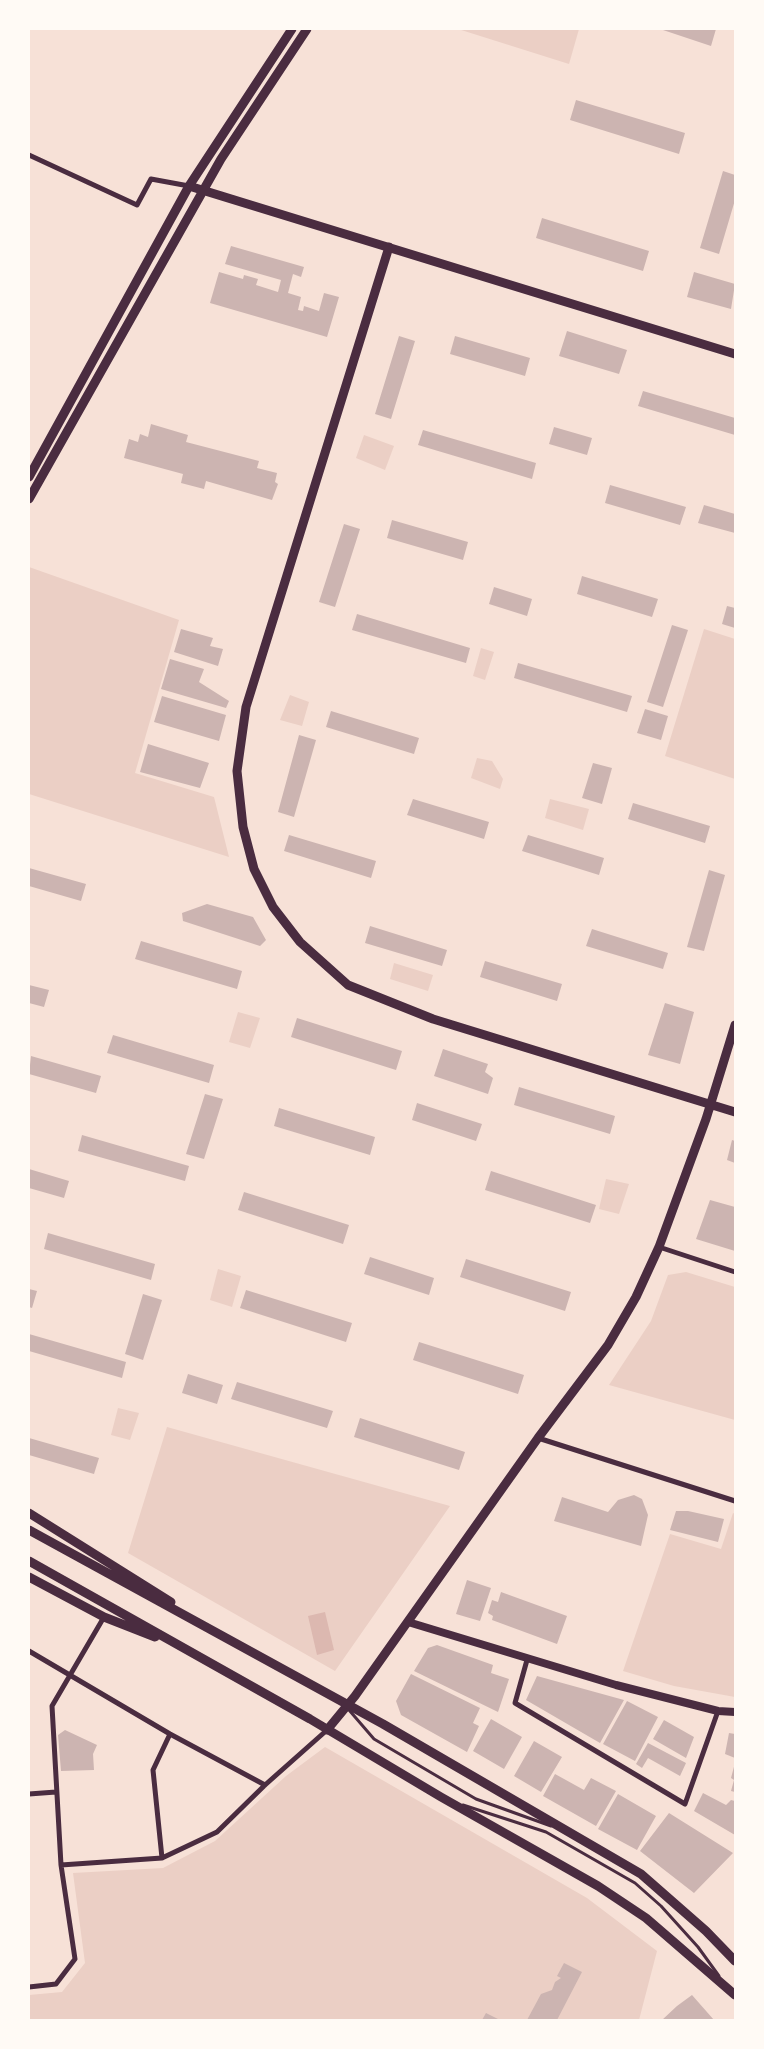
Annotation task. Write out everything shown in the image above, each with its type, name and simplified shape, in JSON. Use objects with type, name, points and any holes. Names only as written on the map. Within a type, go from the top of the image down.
[{"type":"main road","points":[[29,477],[189,186],[292,29]]},
{"type":"main road","points":[[29,499],[221,159],[307,29]]},
{"type":"main road","points":[[189,186],[735,354]]},
{"type":"main road","points":[[389,247],[246,707],[237,771],[243,826],[254,869],[273,907],[300,942],[348,984],[432,1019],[735,1112]]},
{"type":"main road","points":[[327,1730],[408,1622],[538,1438],[608,1345],[636,1297],[659,1247],[711,1104],[735,1025]]},
{"type":"main road","points":[[29,1513],[228,1639]]},
{"type":"main road","points":[[29,1530],[346,1706],[383,1724],[641,1874],[706,1931],[735,1961]]},
{"type":"main road","points":[[29,1561],[327,1730],[621,1901],[678,1944],[735,1995]]},
{"type":"main road","points":[[29,1577],[104,1617],[187,1650]]},
{"type":"street","points":[[29,155],[137,206],[151,179],[189,186]]},
{"type":"street","points":[[659,1247],[735,1272]]},
{"type":"street","points":[[538,1438],[735,1500]]},
{"type":"street","points":[[29,1987],[56,1984],[75,1960],[61,1865],[52,1706],[104,1617]]},
{"type":"street","points":[[408,1622],[527,1660],[616,1685],[718,1710],[735,1712]]},
{"type":"street","points":[[29,1651],[170,1734],[265,1785]]},
{"type":"street","points":[[527,1660],[516,1703],[685,1804],[718,1710]]},
{"type":"street","points":[[61,1865],[162,1858],[216,1832],[327,1730]]},
{"type":"street","points":[[162,1858],[154,1770],[170,1734]]},
{"type":"street","points":[[29,1794],[56,1792]]},
{"type":"lane","points":[[346,1706],[374,1740],[476,1799],[577,1836]]},
{"type":"lane","points":[[441,1798],[546,1832],[635,1883],[661,1906],[698,1947],[727,1987]]},
{"type":"shaded area","points":[[458,29],[579,29],[569,64]]},
{"type":"shaded area","points":[[364,435],[394,446],[385,470],[356,458]]},
{"type":"shaded area","points":[[29,567],[179,620],[135,773],[214,797],[229,857],[29,794]]},
{"type":"shaded area","points":[[704,629],[735,639],[735,779],[665,756]]},
{"type":"shaded area","points":[[481,648],[494,652],[485,680],[473,676]]},
{"type":"shaded area","points":[[290,695],[309,702],[302,726],[280,720]]},
{"type":"shaded area","points":[[477,758],[492,761],[503,779],[500,789],[471,778]]},
{"type":"shaded area","points":[[550,799],[589,809],[583,830],[545,818]]},
{"type":"shaded area","points":[[394,963],[433,975],[428,991],[390,979]]},
{"type":"shaded area","points":[[238,1012],[260,1018],[250,1048],[229,1042]]},
{"type":"shaded area","points":[[606,1179],[629,1184],[619,1214],[599,1209]]},
{"type":"shaded area","points":[[218,1269],[241,1276],[232,1307],[210,1300]]},
{"type":"shaded area","points":[[686,1272],[735,1287],[735,1420],[609,1385],[651,1321],[668,1275]]},
{"type":"shaded area","points":[[118,1408],[139,1413],[130,1440],[111,1435]]},
{"type":"shaded area","points":[[167,1427],[450,1506],[335,1671],[128,1553]]},
{"type":"shaded area","points":[[733,1513],[735,1514],[735,1697],[674,1686],[623,1671],[670,1534],[721,1549]]},
{"type":"shaded area","points":[[325,1612],[334,1650],[317,1655],[308,1616]]},
{"type":"shaded area","points":[[325,1747],[587,1898],[657,1951],[639,2020],[29,2020],[29,1995],[62,1992],[85,1963],[73,1873],[163,1868],[215,1841],[286,1776]]},
{"type":"building","points":[[660,29],[716,29],[711,46]]},
{"type":"building","points":[[576,100],[685,133],[679,154],[570,120]]},
{"type":"building","points":[[723,171],[735,175],[735,200],[719,254],[700,248]]},
{"type":"building","points":[[542,218],[649,251],[643,271],[536,238]]},
{"type":"building","points":[[231,246],[304,267],[301,277],[293,274],[288,293],[301,297],[298,310],[303,311],[304,306],[319,311],[324,293],[339,297],[327,337],[210,303],[219,272],[243,279],[244,275],[258,279],[256,285],[278,292],[281,280],[225,264]]},
{"type":"building","points":[[694,272],[735,284],[731,309],[687,297]]},
{"type":"building","points":[[567,331],[627,350],[619,374],[559,356]]},
{"type":"building","points":[[399,336],[415,341],[391,419],[375,414]]},
{"type":"building","points":[[455,336],[530,358],[525,376],[450,354]]},
{"type":"building","points":[[643,391],[735,418],[735,435],[638,406]]},
{"type":"building","points":[[151,424],[188,435],[186,442],[259,461],[257,468],[277,473],[275,482],[278,484],[272,500],[206,481],[204,489],[181,483],[183,474],[124,458],[129,439],[138,442],[140,434],[148,437]]},
{"type":"building","points":[[554,427],[592,438],[587,455],[549,444]]},
{"type":"building","points":[[423,430],[536,463],[532,479],[418,445]]},
{"type":"building","points":[[610,485],[686,507],[680,525],[605,503]]},
{"type":"building","points":[[704,505],[735,514],[735,533],[698,523]]},
{"type":"building","points":[[392,520],[468,542],[463,560],[387,538]]},
{"type":"building","points":[[344,524],[360,529],[335,607],[319,602]]},
{"type":"building","points":[[582,576],[658,599],[652,617],[577,594]]},
{"type":"building","points":[[494,587],[532,599],[527,616],[489,604]]},
{"type":"building","points":[[727,606],[735,608],[735,628],[722,624]]},
{"type":"building","points":[[357,614],[470,648],[466,663],[352,630]]},
{"type":"building","points":[[672,625],[688,630],[663,707],[647,702]]},
{"type":"building","points":[[181,629],[213,638],[210,646],[223,649],[218,666],[174,652]]},
{"type":"building","points":[[170,659],[204,669],[199,682],[229,701],[226,708],[161,689]]},
{"type":"building","points":[[518,663],[632,696],[627,712],[514,678]]},
{"type":"building","points":[[162,696],[226,715],[219,741],[154,722]]},
{"type":"building","points":[[645,709],[668,716],[661,740],[637,733]]},
{"type":"building","points":[[331,711],[419,738],[414,754],[326,727]]},
{"type":"building","points":[[299,735],[316,740],[294,817],[278,812]]},
{"type":"building","points":[[148,744],[209,763],[200,788],[140,772]]},
{"type":"building","points":[[593,763],[612,768],[602,804],[582,798]]},
{"type":"building","points":[[413,799],[489,822],[484,839],[407,815]]},
{"type":"building","points":[[633,803],[710,826],[705,843],[628,819]]},
{"type":"building","points":[[289,835],[376,861],[371,878],[284,851]]},
{"type":"building","points":[[528,835],[604,858],[599,875],[522,851]]},
{"type":"building","points":[[29,868],[86,884],[81,901],[29,886]]},
{"type":"building","points":[[709,870],[725,875],[704,951],[687,947]]},
{"type":"building","points":[[207,904],[253,917],[266,940],[260,946],[183,921],[182,913]]},
{"type":"building","points":[[370,926],[447,950],[442,966],[365,943]]},
{"type":"building","points":[[592,929],[668,953],[663,969],[586,946]]},
{"type":"building","points":[[141,941],[242,971],[237,989],[135,959]]},
{"type":"building","points":[[485,961],[562,984],[557,1001],[480,977]]},
{"type":"building","points":[[29,985],[49,990],[44,1007],[29,1003]]},
{"type":"building","points":[[665,1003],[694,1012],[680,1064],[648,1055]]},
{"type":"building","points":[[297,1018],[402,1051],[396,1070],[291,1037]]},
{"type":"building","points":[[113,1035],[214,1065],[209,1083],[107,1053]]},
{"type":"building","points":[[443,1049],[488,1064],[485,1072],[493,1078],[488,1094],[434,1076]]},
{"type":"building","points":[[31,1056],[101,1076],[96,1093],[29,1074]]},
{"type":"building","points":[[519,1087],[615,1116],[610,1134],[514,1105]]},
{"type":"building","points":[[205,1094],[223,1099],[204,1159],[186,1154]]},
{"type":"building","points":[[417,1103],[482,1124],[476,1141],[412,1120]]},
{"type":"building","points":[[279,1108],[375,1137],[370,1155],[274,1126]]},
{"type":"building","points":[[82,1135],[189,1166],[185,1181],[78,1151]]},
{"type":"building","points":[[732,1140],[735,1141],[735,1163],[727,1160]]},
{"type":"building","points":[[29,1169],[69,1181],[64,1198],[29,1188]]},
{"type":"building","points":[[491,1171],[596,1205],[590,1223],[485,1190]]},
{"type":"building","points":[[244,1192],[349,1225],[343,1244],[238,1210]]},
{"type":"building","points":[[710,1200],[735,1207],[735,1251],[696,1239]]},
{"type":"building","points":[[48,1233],[155,1264],[151,1280],[44,1249]]},
{"type":"building","points":[[370,1257],[434,1278],[429,1295],[364,1274]]},
{"type":"building","points":[[466,1259],[571,1292],[565,1311],[460,1277]]},
{"type":"building","points":[[29,1289],[37,1291],[32,1308],[29,1307]]},
{"type":"building","points":[[246,1290],[352,1323],[346,1342],[240,1308]]},
{"type":"building","points":[[143,1294],[162,1300],[143,1360],[125,1354]]},
{"type":"building","points":[[29,1334],[126,1362],[122,1378],[29,1351]]},
{"type":"building","points":[[419,1342],[524,1375],[518,1394],[413,1360]]},
{"type":"building","points":[[188,1374],[223,1385],[217,1404],[182,1393]]},
{"type":"building","points":[[237,1382],[333,1411],[327,1428],[231,1399]]},
{"type":"building","points":[[360,1418],[465,1452],[459,1470],[354,1437]]},
{"type":"building","points":[[29,1438],[99,1458],[94,1474],[29,1455]]},
{"type":"building","points":[[634,1495],[642,1499],[648,1515],[641,1546],[554,1521],[562,1497],[608,1512],[618,1500]]},
{"type":"building","points":[[676,1511],[688,1511],[724,1519],[718,1542],[670,1530]]},
{"type":"building","points":[[467,1580],[491,1588],[480,1621],[456,1614]]},
{"type":"building","points":[[501,1592],[567,1616],[557,1644],[492,1620],[493,1616],[488,1613],[492,1600],[498,1602]]},
{"type":"building","points":[[437,1645],[493,1665],[491,1673],[509,1679],[498,1712],[414,1671],[428,1648]]},
{"type":"building","points":[[411,1674],[480,1708],[473,1723],[479,1726],[467,1752],[401,1715],[396,1701]]},
{"type":"building","points":[[537,1676],[624,1700],[600,1743],[526,1700]]},
{"type":"building","points":[[627,1701],[658,1717],[635,1761],[603,1744]]},
{"type":"building","points":[[491,1719],[522,1737],[504,1769],[473,1751]]},
{"type":"building","points":[[664,1720],[694,1737],[686,1758],[653,1739]]},
{"type":"building","points":[[65,1730],[97,1745],[93,1754],[94,1770],[61,1771],[58,1735]]},
{"type":"building","points":[[729,1733],[735,1734],[735,1758],[725,1754]]},
{"type":"building","points":[[534,1741],[562,1757],[541,1792],[514,1776]]},
{"type":"building","points":[[648,1743],[686,1763],[680,1776],[648,1758],[642,1768],[636,1764]]},
{"type":"building","points":[[735,1763],[735,1792],[731,1791],[734,1780],[731,1778]]},
{"type":"building","points":[[555,1774],[584,1790],[591,1778],[616,1791],[596,1826],[543,1796]]},
{"type":"building","points":[[703,1793],[726,1805],[731,1800],[735,1801],[735,1835],[694,1811]]},
{"type":"building","points":[[618,1794],[656,1816],[637,1850],[598,1829]]},
{"type":"building","points":[[669,1813],[733,1853],[694,1893],[640,1851]]},
{"type":"building","points":[[564,1963],[582,1972],[557,2020],[527,2020],[541,1994],[552,1990],[555,1982],[561,1978],[557,1976]]},
{"type":"building","points":[[692,1995],[714,2020],[662,2020],[677,2006]]},
{"type":"building","points":[[486,2013],[500,2020],[482,2020]]}]
